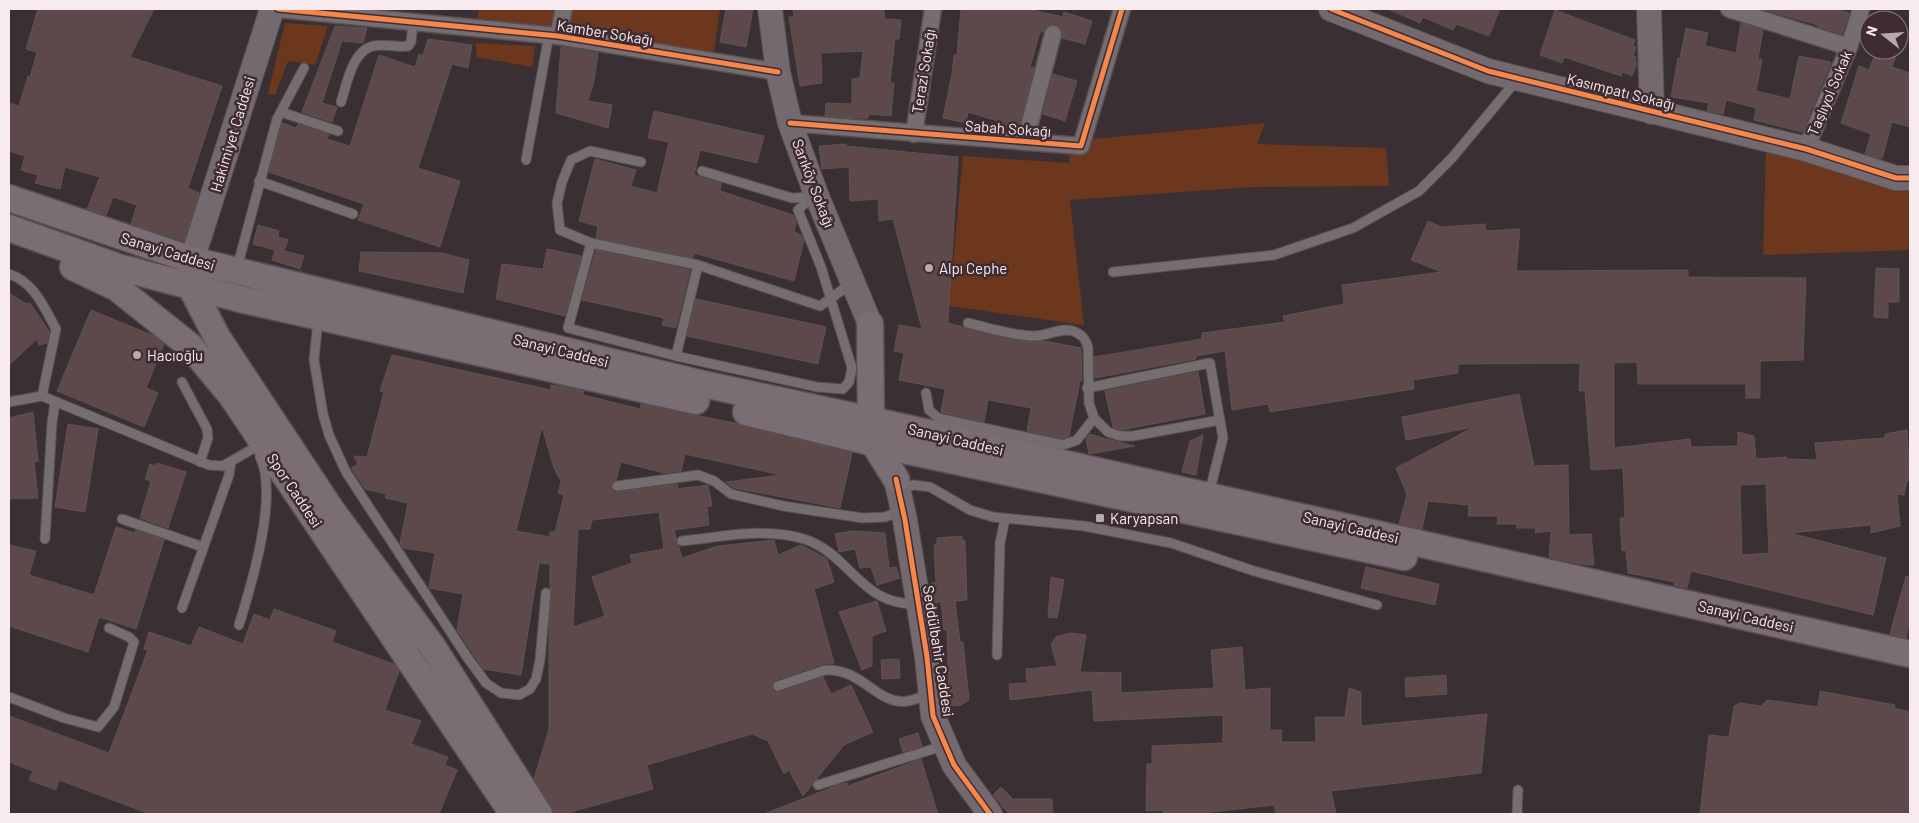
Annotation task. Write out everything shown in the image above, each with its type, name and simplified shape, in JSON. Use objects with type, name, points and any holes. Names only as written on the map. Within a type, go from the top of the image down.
[{"type":"main road","name":"Sanayi Caddesi","points":[[9,198],[192,260],[236,271],[663,361],[884,434],[1529,584],[1910,670]]},
{"type":"main road","name":"Sanayi Caddesi","points":[[9,228],[118,267],[191,287],[318,317],[884,434],[1209,495],[1910,654]]},
{"type":"main road","name":"Spor Caddesi","points":[[9,237],[117,288],[185,341],[231,395],[259,445],[513,814]]},
{"type":"main road","name":"Spor Caddesi","points":[[191,287],[217,337],[332,511],[432,646],[539,814]]},
{"type":"main road","points":[[217,337],[218,310],[240,299]]},
{"type":"main road","points":[[870,324],[884,434],[899,493]]},
{"type":"street","name":"Hakimiyet Caddesi","points":[[192,260],[272,9]]},
{"type":"street","name":"Kamber Sokağı","points":[[278,9],[553,36],[778,72]]},
{"type":"street","points":[[553,36],[564,9]]},
{"type":"street","name":"Sarıköy Sokağı","points":[[770,9],[778,72],[790,123],[814,196],[870,324]]},
{"type":"street","name":"Terazi Sokağı","points":[[914,134],[933,9]]},
{"type":"street","name":"Sabah Sokağı","points":[[790,123],[1081,146],[1122,9]]},
{"type":"street","name":"Kasımpatı Sokağı","points":[[1331,9],[1488,71],[1806,149],[1896,178],[1910,178]]},
{"type":"street","points":[[1649,9],[1652,112]]},
{"type":"street","points":[[1732,9],[1849,48]]},
{"type":"street","name":"Taşlıyol Sokak","points":[[1806,149],[1849,48],[1861,9]]},
{"type":"street","points":[[1025,142],[1053,34]]},
{"type":"street","points":[[191,287],[192,260]]},
{"type":"street","name":"Seddülbahir Caddesi","points":[[899,493],[918,604],[933,716],[954,765],[990,814]]},
{"type":"lane","points":[[341,102],[353,65],[362,52],[372,46],[408,46],[412,42],[413,23]]},
{"type":"lane","points":[[526,160],[553,36]]},
{"type":"lane","points":[[236,271],[259,182],[281,112],[304,68]]},
{"type":"lane","points":[[1113,272],[1274,255],[1353,228],[1419,191],[1452,158],[1518,79]]},
{"type":"lane","points":[[281,112],[338,131]]},
{"type":"lane","points":[[641,162],[590,150],[571,160],[562,182],[557,203],[560,230],[591,243],[698,265],[820,306],[853,283]]},
{"type":"lane","points":[[702,171],[792,198],[814,196]]},
{"type":"lane","points":[[259,182],[353,214]]},
{"type":"lane","points":[[591,243],[568,328],[663,361],[817,387],[843,389],[849,382],[852,368],[821,267],[798,210],[814,196]]},
{"type":"lane","points":[[663,361],[698,265]]},
{"type":"lane","points":[[9,274],[22,278],[39,298],[56,329],[42,396]]},
{"type":"lane","points":[[318,317],[314,360],[323,414],[337,454],[376,519],[466,657],[493,689],[501,693],[519,695],[534,684],[540,660],[546,593]]},
{"type":"lane","points":[[968,323],[1026,335],[1044,335],[1067,330],[1080,334],[1086,340],[1088,348],[1088,403],[1094,418],[1108,432],[1120,436],[1133,436],[1220,420]]},
{"type":"lane","points":[[1087,388],[1210,363],[1223,438],[1209,495]]},
{"type":"lane","points":[[182,382],[207,429],[208,438],[200,462]]},
{"type":"lane","points":[[926,393],[929,410],[938,418],[1063,445],[1077,440],[1094,418]]},
{"type":"lane","points":[[9,402],[42,396],[209,465],[223,466],[259,445],[265,468],[265,508],[259,556],[239,625]]},
{"type":"lane","points":[[44,539],[55,402]]},
{"type":"lane","points":[[182,608],[231,462]]},
{"type":"lane","points":[[617,486],[698,474],[714,480],[724,490],[739,497],[835,515],[876,518],[894,515],[899,493],[914,485],[930,487],[970,510],[1005,519],[1084,526],[1142,536],[1199,551],[1254,571],[1377,605]]},
{"type":"lane","points":[[122,519],[203,547]]},
{"type":"lane","points":[[997,655],[1000,543],[1005,519]]},
{"type":"lane","points":[[682,541],[738,533],[804,539],[833,555],[863,586],[875,593],[897,602],[918,604]]},
{"type":"lane","points":[[9,697],[70,721],[98,726],[114,707],[134,642],[129,637],[109,628]]},
{"type":"lane","points":[[778,686],[825,670],[832,670],[856,676],[877,693],[895,700],[906,702],[931,694]]},
{"type":"lane","points":[[818,785],[946,745]]},
{"type":"lane","points":[[1517,814],[1518,790]]},
{"type":"shaded area","points":[[479,9],[720,9],[714,52],[477,18]]},
{"type":"shaded area","points":[[285,23],[328,26],[315,65],[288,61],[275,95],[268,94]]},
{"type":"shaded area","points":[[475,43],[535,46],[532,67],[477,57]]},
{"type":"shaded area","points":[[1265,123],[1257,144],[1386,148],[1389,186],[1252,187],[1070,200],[1084,325],[949,306],[963,156],[1069,163],[1071,141]]},
{"type":"shaded area","points":[[1766,150],[1910,183],[1910,250],[1763,255]]},
{"type":"building","points":[[38,9],[154,9],[130,57],[222,86],[188,188],[199,193],[184,241],[131,224],[137,205],[113,197],[106,215],[87,209],[100,177],[65,167],[60,189],[35,183],[38,175],[21,170],[25,156],[9,151],[9,103],[19,106],[28,76],[30,77],[37,52],[26,49]]},
{"type":"building","points":[[726,9],[753,9],[746,47],[720,42]]},
{"type":"building","points":[[793,9],[884,9],[884,19],[901,20],[899,39],[895,39],[890,83],[894,83],[891,116],[868,114],[868,118],[855,118],[825,116],[826,103],[852,104],[852,79],[860,78],[863,51],[821,53],[822,83],[800,86],[789,17],[794,17]]},
{"type":"building","points":[[961,9],[1028,9],[1063,17],[1064,12],[1092,21],[1085,44],[1062,38],[1062,31],[1056,24],[1050,25],[1043,32],[1040,32],[1030,67],[1034,68],[1018,131],[1000,126],[1001,122],[968,112],[966,123],[943,118],[954,55],[957,55]]},
{"type":"building","points":[[1388,9],[1500,9],[1489,36],[1456,24],[1453,30],[1423,17],[1420,23]]},
{"type":"building","points":[[1761,9],[1837,9],[1849,13],[1842,34],[1818,27],[1818,25]]},
{"type":"building","points":[[1555,10],[1635,40],[1633,46],[1636,47],[1633,56],[1636,57],[1635,62],[1637,63],[1632,76],[1623,72],[1621,76],[1564,57],[1562,63],[1540,55]]},
{"type":"building","points":[[1741,23],[1763,30],[1758,59],[1762,60],[1756,91],[1790,99],[1799,56],[1831,62],[1802,132],[1754,120],[1756,108],[1726,100],[1723,114],[1707,111],[1709,103],[1671,97],[1686,28],[1708,33],[1705,46],[1736,53]]},
{"type":"building","points":[[335,26],[367,28],[363,43],[342,41],[322,103],[337,107],[332,122],[302,112]]},
{"type":"building","points":[[428,39],[472,45],[468,68],[452,64],[418,168],[460,181],[440,247],[358,220],[364,204],[269,172],[282,123],[296,128],[298,124],[329,134],[327,139],[350,146],[379,55],[415,67],[419,54],[423,55]]},
{"type":"building","points":[[561,47],[598,53],[594,81],[588,101],[612,105],[608,128],[556,113]]},
{"type":"building","points":[[1873,60],[1894,60],[1892,67],[1910,73],[1910,127],[1892,122],[1882,159],[1865,154],[1871,134],[1841,123],[1859,66],[1869,70]]},
{"type":"building","points":[[1053,74],[1077,81],[1065,121],[1043,114]]},
{"type":"building","points":[[654,111],[764,136],[757,163],[700,150],[694,175],[721,183],[720,191],[793,215],[796,222],[794,232],[801,235],[804,240],[794,281],[694,253],[693,258],[596,238],[598,226],[579,221],[595,159],[636,170],[631,186],[657,193],[669,142],[648,138]]},
{"type":"building","points":[[846,144],[846,146],[958,157],[948,323],[1009,339],[1034,342],[1045,341],[1081,348],[1082,380],[1080,381],[1069,436],[1063,439],[1027,431],[1031,408],[988,400],[984,422],[941,412],[945,389],[899,380],[904,353],[894,351],[899,325],[922,329],[893,219],[879,221],[878,199],[850,201],[849,167],[822,169],[819,146]]},
{"type":"building","points":[[1428,221],[1442,227],[1485,224],[1486,231],[1520,229],[1516,271],[1688,270],[1688,277],[1806,278],[1803,360],[1760,361],[1760,398],[1746,398],[1746,384],[1638,384],[1637,362],[1614,363],[1614,448],[1690,439],[1691,447],[1738,446],[1738,432],[1754,436],[1756,459],[1786,457],[1786,459],[1817,460],[1815,443],[1885,438],[1885,434],[1907,430],[1910,480],[1907,481],[1904,495],[1897,494],[1900,526],[1871,533],[1871,525],[1790,533],[1886,558],[1873,615],[1691,571],[1687,588],[1674,585],[1675,582],[1628,573],[1626,550],[1622,551],[1620,518],[1625,518],[1623,468],[1591,470],[1585,391],[1579,391],[1580,363],[1458,364],[1458,373],[1413,380],[1414,389],[1270,412],[1268,404],[1232,410],[1225,351],[1196,356],[1196,359],[1095,378],[1094,357],[1202,339],[1202,333],[1285,322],[1283,316],[1344,304],[1342,285],[1442,272],[1411,260]],"holes":[[[1766,484],[1769,553],[1742,555],[1740,485]]]},
{"type":"building","points":[[258,225],[279,231],[278,237],[288,240],[284,251],[304,256],[300,269],[272,260],[275,250],[253,244]]},
{"type":"building","points":[[547,249],[581,256],[565,316],[496,299],[502,264],[543,269]]},
{"type":"building","points":[[596,250],[690,270],[676,328],[662,325],[664,318],[582,300]]},
{"type":"building","points":[[361,252],[442,253],[469,260],[463,293],[359,271]]},
{"type":"building","points":[[1876,268],[1899,269],[1899,302],[1888,302],[1888,318],[1874,317]]},
{"type":"building","points":[[9,293],[26,304],[30,303],[49,331],[47,343],[39,345],[37,339],[9,365]]},
{"type":"building","points":[[696,299],[826,327],[818,364],[687,336]]},
{"type":"building","points":[[91,310],[154,336],[164,344],[146,388],[158,393],[144,427],[57,391]]},
{"type":"building","points":[[392,355],[551,390],[551,385],[566,387],[584,391],[583,395],[640,409],[641,404],[739,424],[852,453],[840,508],[734,488],[726,482],[781,475],[685,454],[681,471],[664,473],[621,462],[616,480],[611,486],[613,492],[617,492],[678,484],[677,489],[708,485],[712,506],[707,506],[709,525],[674,530],[682,558],[718,546],[774,540],[778,555],[801,545],[827,559],[834,582],[814,589],[834,663],[823,664],[776,680],[772,688],[774,691],[780,692],[823,677],[831,694],[851,685],[873,732],[844,745],[803,796],[789,770],[784,774],[768,741],[752,734],[647,765],[653,789],[564,814],[555,814],[534,779],[549,729],[549,624],[552,594],[550,588],[550,564],[539,563],[521,675],[483,669],[457,630],[463,594],[429,588],[435,553],[403,548],[400,543],[408,503],[385,498],[386,494],[365,489],[351,468],[358,464],[354,456],[367,457],[384,392],[380,391]],"holes":[[[542,427],[554,468],[561,481],[558,493],[564,495],[555,532],[550,532],[550,537],[516,531]],[[659,512],[664,549],[630,555],[632,563],[592,577],[605,616],[573,627],[578,529],[590,529],[592,520]]]},
{"type":"building","points":[[1198,372],[1205,414],[1121,430],[1113,427],[1105,391]]},
{"type":"building","points":[[1519,394],[1534,466],[1568,465],[1569,535],[1591,534],[1594,565],[1549,557],[1551,531],[1535,533],[1536,528],[1517,528],[1517,524],[1497,524],[1498,516],[1468,516],[1469,505],[1428,501],[1422,529],[1399,524],[1407,494],[1396,468],[1474,427],[1406,440],[1402,417]]},
{"type":"building","points":[[33,412],[38,461],[34,462],[38,498],[9,499],[9,418]]},
{"type":"building","points":[[68,424],[98,429],[85,512],[55,507]]},
{"type":"building","points":[[1089,434],[1135,446],[1089,454],[1086,438]]},
{"type":"building","points":[[1203,435],[1196,475],[1182,472],[1190,441]]},
{"type":"building","points":[[157,463],[186,472],[168,528],[140,518],[151,481],[145,479],[150,464],[156,466]]},
{"type":"building","points":[[116,527],[135,533],[136,530],[164,540],[136,629],[99,617],[88,652],[9,626],[9,545],[36,551],[29,575],[94,595]]},
{"type":"building","points":[[852,531],[885,533],[889,568],[896,567],[900,578],[877,585],[871,567],[860,568],[855,549],[839,552],[835,534]]},
{"type":"building","points":[[962,536],[962,540],[965,540],[967,600],[955,601],[960,642],[963,642],[969,700],[961,705],[949,706],[947,630],[944,630],[941,602],[932,603],[931,583],[936,583],[934,545],[937,544],[937,538]]},
{"type":"building","points":[[1366,567],[1439,584],[1435,605],[1361,588]]},
{"type":"building","points":[[1906,576],[1910,577],[1910,618],[1906,638],[1890,634]]},
{"type":"building","points":[[1051,577],[1064,580],[1057,618],[1048,617]]},
{"type":"building","points":[[877,601],[886,631],[872,636],[872,666],[862,670],[839,612]]},
{"type":"building","points":[[274,609],[336,631],[332,642],[394,664],[399,671],[385,710],[421,721],[411,744],[448,757],[445,765],[457,770],[439,814],[150,814],[59,780],[56,790],[29,780],[33,771],[9,762],[9,716],[109,753],[148,650],[144,649],[149,632],[191,646],[199,627],[243,644],[254,614],[270,620]]},
{"type":"building","points":[[1070,633],[1086,635],[1080,672],[1121,673],[1121,693],[1214,688],[1211,650],[1242,647],[1245,690],[1270,688],[1270,730],[1282,730],[1281,742],[1316,742],[1315,717],[1345,717],[1349,688],[1361,692],[1361,726],[1487,714],[1481,773],[1331,791],[1336,814],[1276,814],[1274,805],[1211,812],[1211,814],[1163,814],[1163,810],[1146,811],[1147,764],[1152,764],[1152,746],[1223,743],[1223,715],[1094,721],[1092,690],[1010,700],[1009,684],[1027,683],[1026,669],[1057,666],[1051,644],[1056,637]]},
{"type":"building","points":[[899,659],[900,678],[882,679],[881,660]]},
{"type":"building","points":[[1446,675],[1447,694],[1406,697],[1405,678]]},
{"type":"building","points":[[1820,691],[1895,705],[1894,708],[1910,712],[1910,814],[1700,814],[1709,735],[1729,737],[1734,706],[1740,703],[1761,706],[1767,700],[1818,707]]},
{"type":"building","points":[[918,733],[922,746],[903,752],[899,739]]},
{"type":"building","points":[[921,759],[938,814],[764,814],[838,785],[847,783],[848,786]]},
{"type":"building","points":[[1001,787],[1015,801],[1014,799],[1052,799],[1053,814],[1009,814],[993,795]]},
{"type":"cycle path","points":[[278,9],[558,36],[778,72]]},
{"type":"cycle path","points":[[790,123],[1081,146],[1122,9]]},
{"type":"cycle path","points":[[1331,9],[1488,71],[1806,149],[1896,178],[1910,178]]},
{"type":"cycle path","points":[[896,479],[905,520],[927,657],[933,716],[954,765],[990,814]]},
{"type":"place","name":"Alpı Cephe","points":[[929,268]]},
{"type":"place","name":"Hacıoğlu","points":[[137,355]]},
{"type":"place","name":"Karyapsan","points":[[1100,518]]}]
